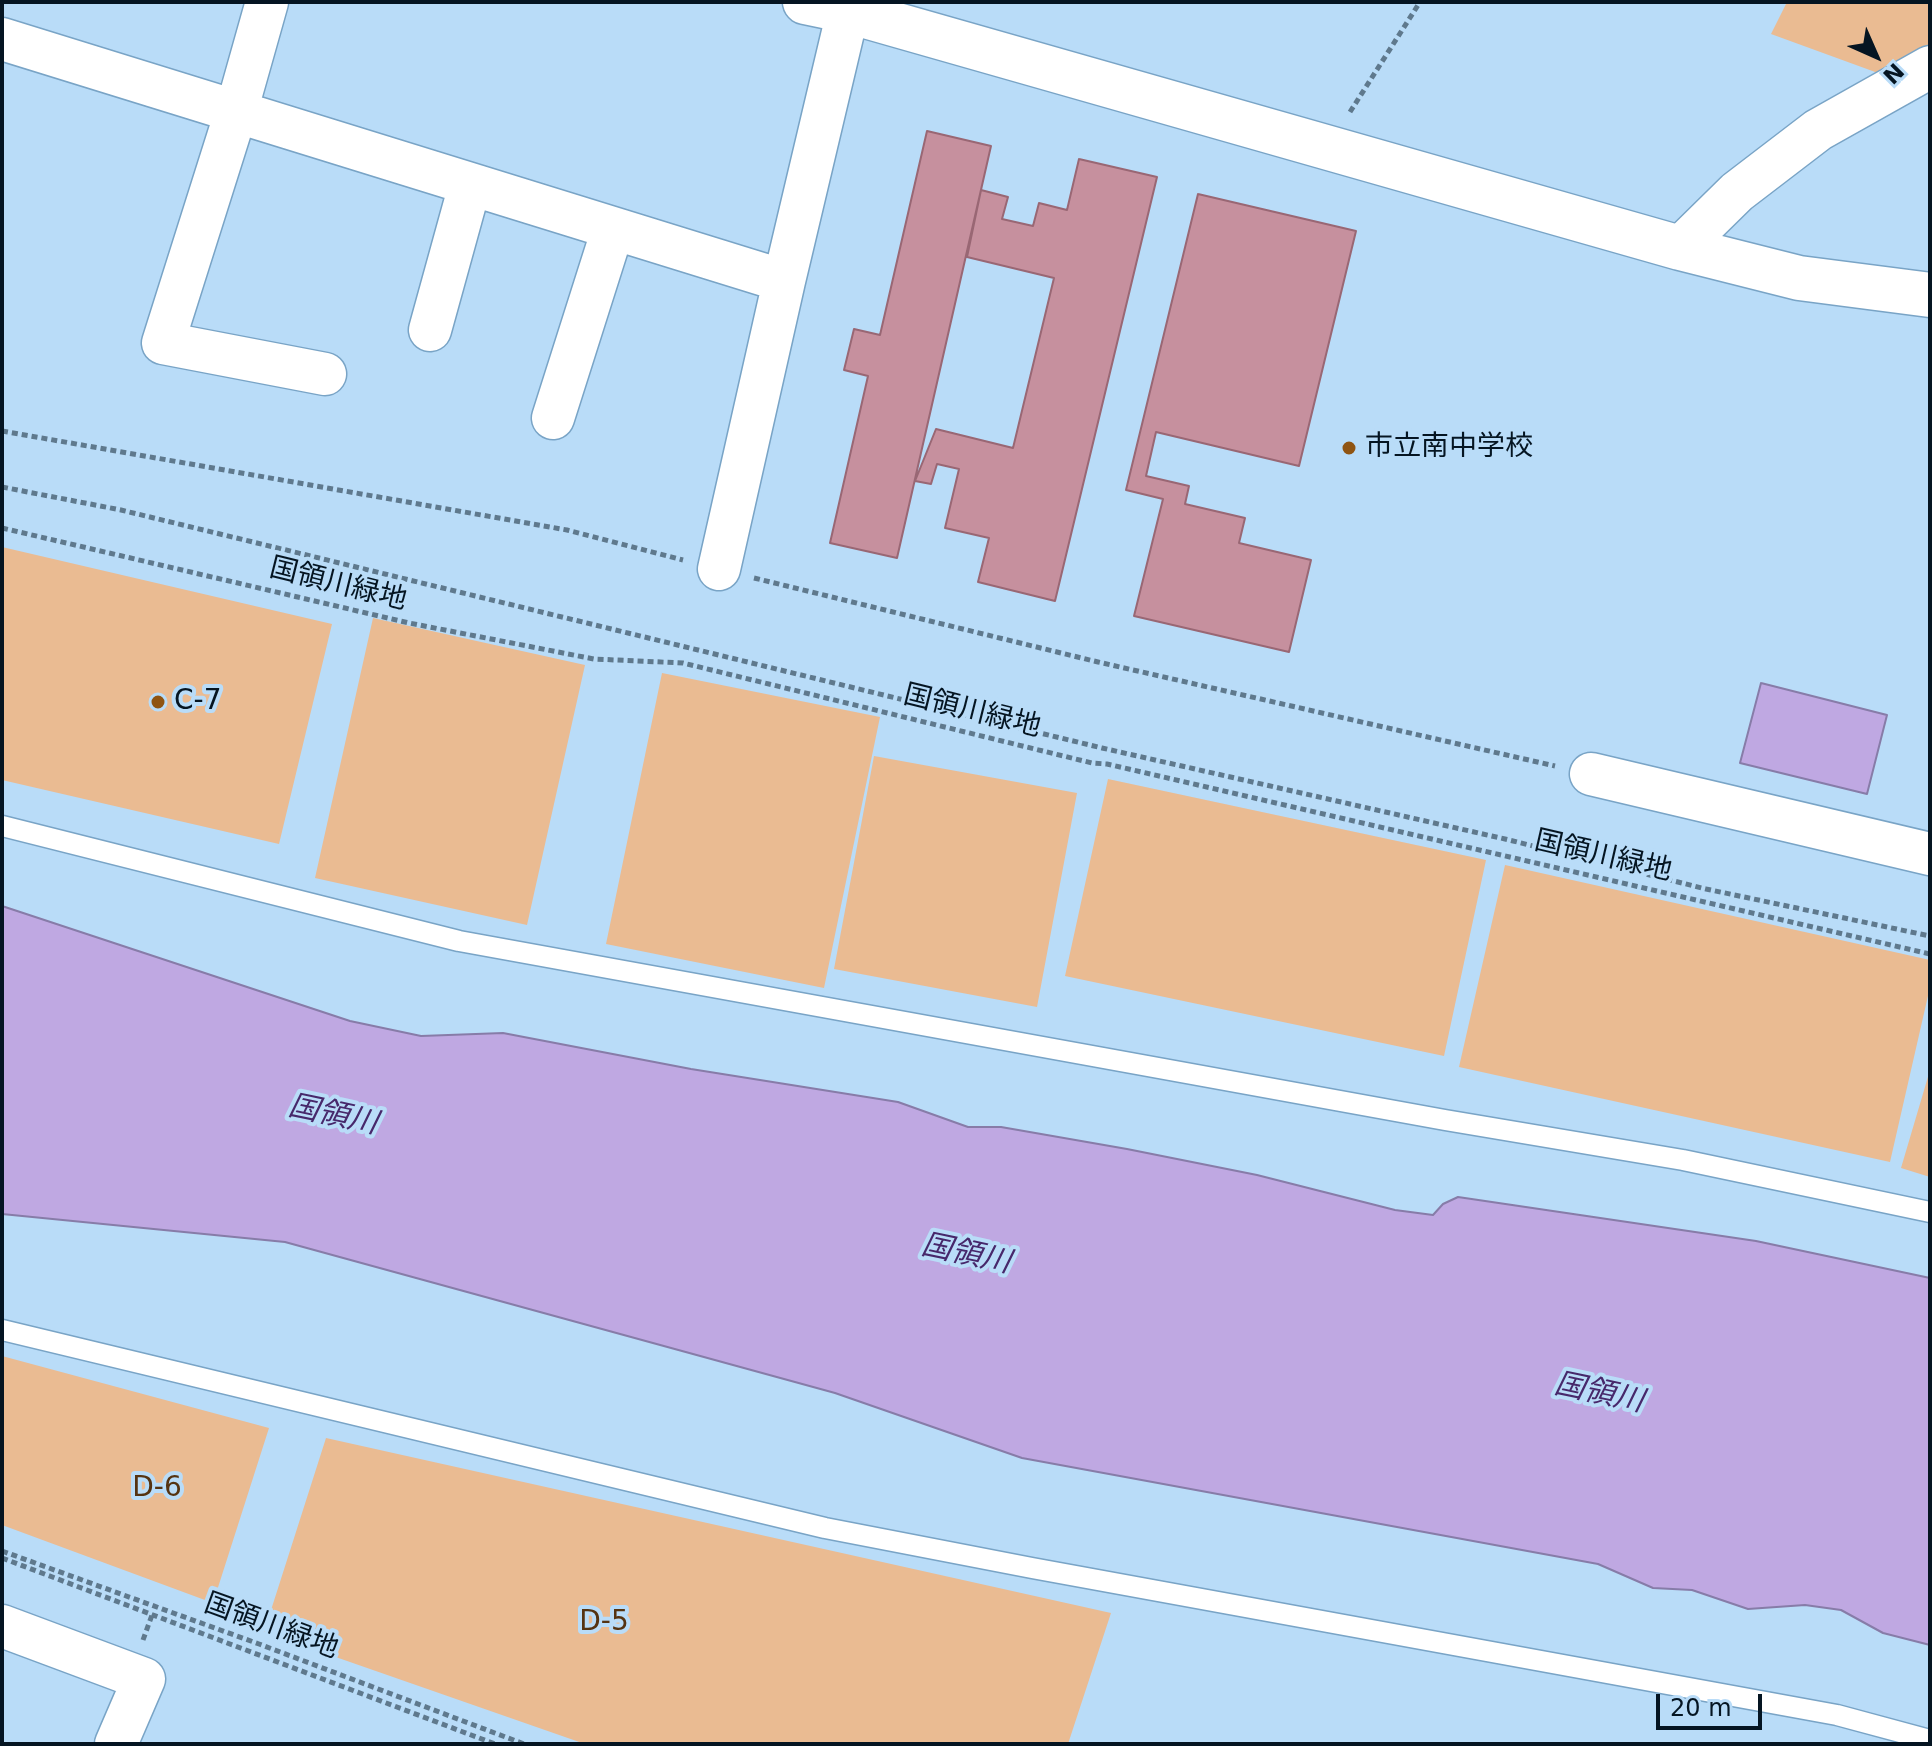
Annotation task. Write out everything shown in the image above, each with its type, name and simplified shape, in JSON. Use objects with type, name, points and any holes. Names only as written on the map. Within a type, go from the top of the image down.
[{"type":"street","points":[[267,2],[236,112],[163,343],[325,374]]},
{"type":"street","points":[[805,2],[850,6],[1680,248],[1799,278],[1930,295]]},
{"type":"street","points":[[719,569],[850,6]]},
{"type":"street","points":[[2,39],[784,281]]},
{"type":"street","points":[[1680,248],[1737,192],[1818,130],[1930,67]]},
{"type":"street","points":[[430,330],[470,185]]},
{"type":"street","points":[[553,418],[613,229]]},
{"type":"street","points":[[1591,774],[1930,854]]},
{"type":"street","points":[[2,1626],[144,1679],[116,1744]]},
{"type":"lane","points":[[2,826],[459,941],[1445,1120],[1683,1160],[1930,1212]]},
{"type":"lane","points":[[2,1330],[825,1528],[1837,1715],[1930,1740]]},
{"type":"path","points":[[1340,151],[1348,114],[1420,2]]},
{"type":"path","points":[[2,431],[567,530],[1098,662],[1591,774]]},
{"type":"path","points":[[2,487],[121,510],[1087,745],[1490,835],[1706,889],[1930,936]]},
{"type":"path","name":"国領川緑地","points":[[2,528],[409,623],[594,659],[683,663],[1092,763],[1930,954]]},
{"type":"path","name":"国領川緑地","points":[[2,1551],[524,1744]]},
{"type":"path","points":[[2,1558],[495,1744]]},
{"type":"green space","points":[[1787,2],[1930,2],[1930,92],[1771,34]]},
{"type":"green space","name":"C-7","points":[[2,547],[332,624],[279,844],[2,780]]},
{"type":"green space","points":[[373,618],[585,665],[527,925],[315,878]]},
{"type":"green space","points":[[662,673],[880,717],[824,988],[606,944]]},
{"type":"green space","points":[[874,756],[1077,793],[1037,1007],[834,969]]},
{"type":"green space","points":[[1108,779],[1486,860],[1444,1056],[1065,976]]},
{"type":"green space","points":[[1505,865],[1930,960],[1930,987],[1890,1162],[1459,1067]]},
{"type":"green space","points":[[1930,1070],[1930,1177],[1901,1168]]},
{"type":"green space","name":"D-6","points":[[2,1356],[269,1428],[213,1603],[2,1525]]},
{"type":"green space","name":"D-5","points":[[326,1438],[1111,1613],[1068,1744],[585,1744],[264,1632]]},
{"type":"water","points":[[1761,683],[1887,715],[1867,794],[1740,763]]},
{"type":"water","name":"国領川","points":[[2,906],[350,1021],[421,1036],[503,1033],[691,1069],[898,1102],[968,1127],[1001,1127],[1127,1149],[1257,1175],[1395,1210],[1433,1215],[1443,1204],[1458,1197],[1756,1241],[1930,1278],[1930,1645],[1883,1633],[1841,1610],[1805,1605],[1748,1609],[1692,1590],[1653,1588],[1598,1564],[1022,1458],[835,1393],[285,1242],[2,1214]]},
{"type":"building","points":[[927,131],[991,146],[897,558],[830,543],[868,376],[844,370],[854,329],[880,335]]},
{"type":"building","points":[[1079,159],[1157,177],[1055,601],[978,582],[989,538],[945,528],[959,469],[937,464],[931,484],[915,481],[936,429],[1013,448],[1054,278],[967,257],[981,190],[1008,197],[1002,219],[1033,226],[1039,203],[1067,210]]},
{"type":"building","points":[[1198,194],[1356,231],[1299,466],[1156,432],[1146,476],[1189,486],[1185,504],[1245,518],[1239,543],[1311,560],[1289,652],[1134,616],[1163,499],[1126,490]]},
{"type":"place","name":"市立南中学校","points":[[1349,448]]},
{"type":"place","name":"C-7","points":[[158,702]]}]
